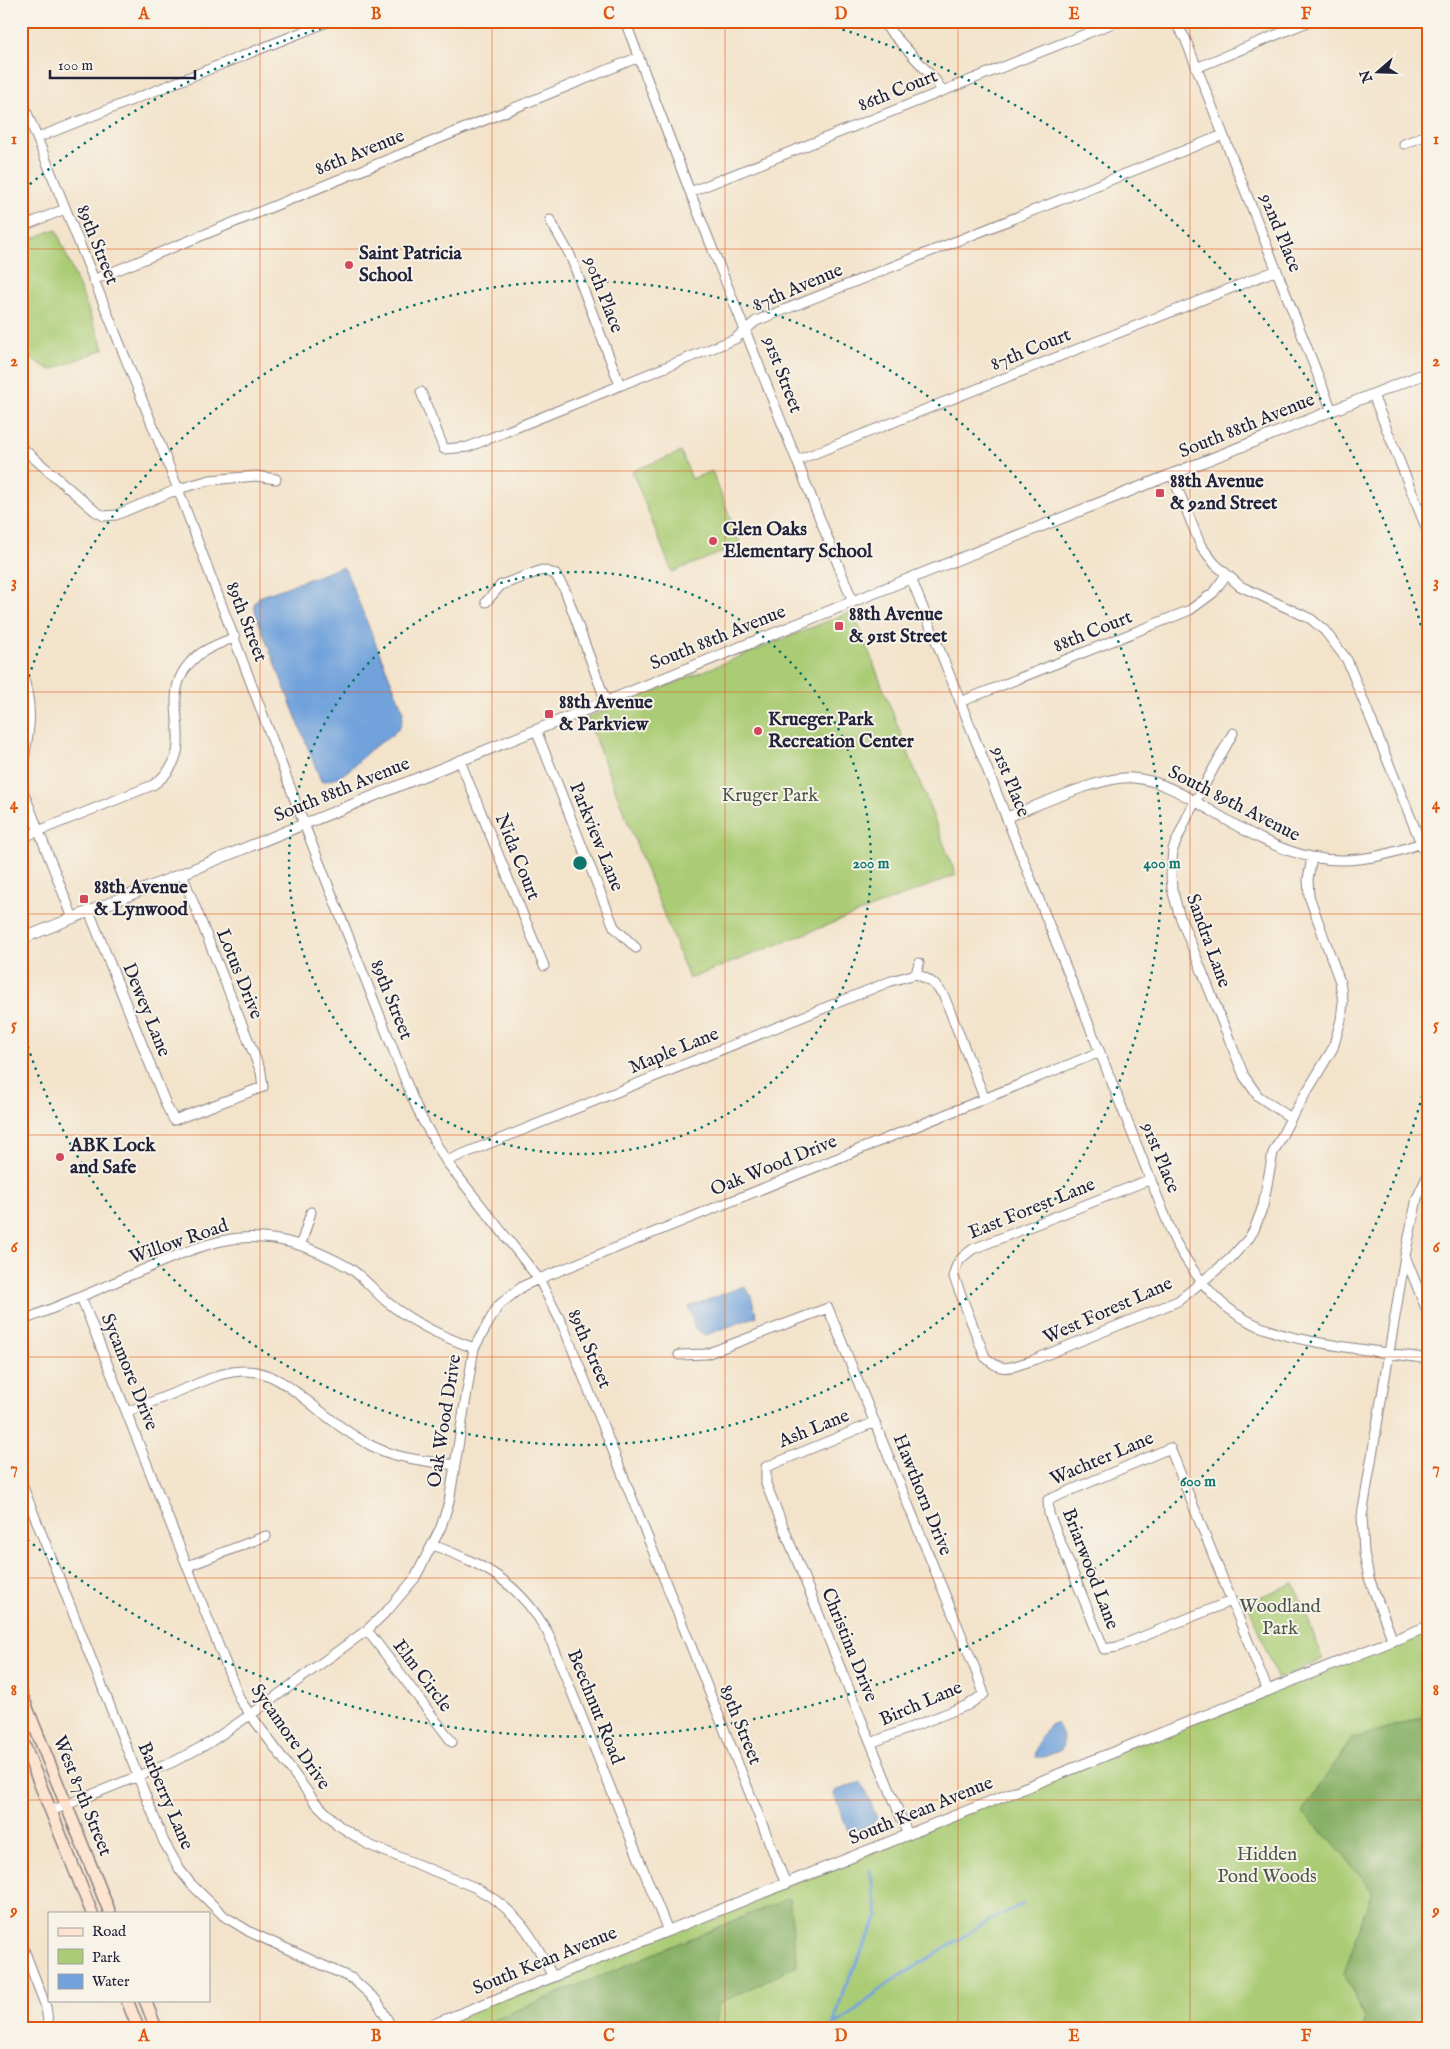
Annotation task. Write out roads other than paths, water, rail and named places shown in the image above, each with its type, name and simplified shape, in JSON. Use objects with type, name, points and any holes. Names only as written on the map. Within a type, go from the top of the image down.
[{"type":"main road","name":"West 87th Street","points":[[21,1693],[110,1912]]},
{"type":"main road","name":"West 87th Street","points":[[21,1737],[92,1912]]},
{"type":"main road","points":[[128,2002],[138,2028]]},
{"type":"main road","points":[[146,2002],[156,2028]]},
{"type":"street","points":[[37,138],[330,21]]},
{"type":"street","name":"91st Street","points":[[625,21],[690,192],[853,602]]},
{"type":"street","points":[[881,21],[936,81],[942,91]]},
{"type":"street","name":"86th Court","points":[[690,192],[1118,21]]},
{"type":"street","points":[[1174,21],[1181,29],[1196,68],[1310,21]]},
{"type":"street","name":"86th Avenue","points":[[93,280],[639,57]]},
{"type":"street","name":"92nd Place","points":[[1196,68],[1332,411]]},
{"type":"street","name":"89th Street","points":[[21,98],[178,490],[304,824],[412,1097],[446,1162],[539,1279],[570,1340],[786,1884]]},
{"type":"street","points":[[1404,144],[1429,134]]},
{"type":"street","name":"87th Avenue","points":[[421,392],[444,449],[468,447],[735,338],[756,321],[1224,135]]},
{"type":"street","points":[[21,227],[65,209]]},
{"type":"street","name":"90th Place","points":[[550,220],[570,256],[620,385]]},
{"type":"street","name":"87th Court","points":[[798,460],[1277,270]]},
{"type":"street","name":"South 88th Avenue","points":[[21,939],[911,578],[1429,372]]},
{"type":"street","points":[[1373,395],[1429,535]]},
{"type":"street","points":[[21,447],[94,511],[104,516],[116,515],[178,490],[210,480],[256,476],[276,479]]},
{"type":"street","points":[[1172,475],[1201,546],[1226,575],[1240,586],[1310,619],[1324,631],[1340,650],[1352,671],[1429,863]]},
{"type":"street","points":[[486,602],[501,585],[535,571],[549,570],[555,574],[564,590],[606,702]]},
{"type":"street","name":"88th Court","points":[[960,702],[1190,610],[1213,593],[1226,575]]},
{"type":"street","name":"91st Place","points":[[911,578],[1175,1241],[1186,1260],[1202,1282],[1224,1304],[1261,1326],[1290,1337],[1429,1359]]},
{"type":"street","points":[[21,838],[152,784],[162,778],[176,760],[178,750],[179,736],[174,701],[181,675],[198,655],[235,637]]},
{"type":"street","points":[[21,669],[28,694],[29,712],[21,780],[26,801],[73,918]]},
{"type":"street","name":"Parkview Lane","points":[[536,730],[614,927],[636,948]]},
{"type":"street","name":"Sandra Lane","points":[[1233,733],[1177,837],[1173,849],[1171,875],[1175,901],[1244,1076],[1263,1100],[1290,1118]]},
{"type":"street","name":"Nida Court","points":[[460,761],[544,966]]},
{"type":"street","name":"South 89th Avenue","points":[[1006,817],[1100,783],[1120,778],[1132,778],[1161,784],[1246,832],[1279,848],[1312,858],[1347,861],[1366,860],[1421,843]]},
{"type":"street","name":"West Forest Lane","points":[[1032,1362],[1178,1301],[1230,1259],[1254,1230],[1263,1206],[1273,1153],[1290,1118],[1333,1048],[1340,1027],[1343,1002],[1340,982],[1334,960],[1309,896],[1308,879],[1312,858]]},
{"type":"street","name":"Lotus Drive","points":[[174,1120],[263,1087],[261,1072],[182,874]]},
{"type":"street","name":"Dewey Lane","points":[[89,911],[167,1107],[174,1120]]},
{"type":"street","points":[[919,963],[916,974],[927,978],[937,985],[944,996],[984,1098]]},
{"type":"street","name":"Maple Lane","points":[[446,1162],[891,981],[916,974]]},
{"type":"street","name":"Oak Wood Drive","points":[[51,1811],[138,1777],[195,1751],[367,1630],[388,1610],[415,1578],[441,1528],[449,1502],[474,1348],[498,1306],[523,1286],[1100,1052]]},
{"type":"street","points":[[1393,1641],[1369,1578],[1364,1552],[1362,1516],[1405,1256],[1417,1198],[1429,1173]]},
{"type":"street","name":"East Forest Lane","points":[[1032,1362],[1006,1368],[994,1366],[985,1357],[954,1277],[959,1260],[973,1249],[1151,1179]]},
{"type":"street","points":[[302,1244],[311,1212]]},
{"type":"street","name":"Willow Road","points":[[21,1321],[163,1261],[225,1240],[268,1238],[302,1244],[324,1254],[351,1269],[387,1302],[410,1318],[454,1341],[474,1348]]},
{"type":"street","points":[[1405,1256],[1429,1316]]},
{"type":"street","name":"Sycamore Drive","points":[[81,1297],[240,1700],[316,1802],[338,1826],[369,1845],[474,1887],[488,1895],[505,1907],[526,1929],[533,1938],[553,1977]]},
{"type":"street","name":"Hawthorn Drive","points":[[680,1355],[706,1354],[828,1308],[984,1694]]},
{"type":"street","points":[[127,1412],[219,1375],[230,1372],[255,1372],[283,1383],[360,1440],[375,1448],[410,1458],[454,1465]]},
{"type":"street","name":"Ash Lane","points":[[766,1467],[875,1422]]},
{"type":"street","name":"Wachter Lane","points":[[1048,1500],[1170,1448],[1231,1601]]},
{"type":"street","name":"Christina Drive","points":[[766,1467],[766,1484],[908,1834]]},
{"type":"street","name":"Barberry Lane","points":[[21,1482],[171,1856],[191,1884],[224,1916],[250,1932],[353,1979],[377,2001],[392,2028]]},
{"type":"street","name":"Briarwood Lane","points":[[1048,1500],[1049,1514],[1096,1634],[1104,1649],[1117,1646],[1231,1601]]},
{"type":"street","points":[[188,1566],[266,1536]]},
{"type":"street","name":"Beechnut Road","points":[[433,1545],[476,1563],[500,1577],[515,1589],[539,1618],[548,1633],[668,1931]]},
{"type":"street","points":[[1231,1601],[1268,1691]]},
{"type":"street","name":"South Kean Avenue","points":[[425,2028],[1429,1626]]},
{"type":"street","name":"Elm Circle","points":[[367,1630],[452,1742]]},
{"type":"street","name":"Birch Lane","points":[[871,1743],[968,1705],[984,1694]]},
{"type":"street","points":[[21,1942],[46,2007],[49,2028]]},
{"type":"water","points":[[342,567],[345,569],[403,710],[403,715],[398,729],[370,750],[348,771],[335,778],[321,781],[256,615],[254,604],[259,597]]},
{"type":"water","points":[[744,1286],[750,1294],[757,1316],[706,1335],[695,1329],[689,1307]]},
{"type":"water","points":[[1056,1723],[1063,1736],[1061,1750],[1044,1757],[1036,1757],[1037,1745],[1042,1736],[1049,1725]]},
{"type":"water","points":[[861,1782],[877,1819],[869,1826],[849,1833],[834,1795],[835,1791]]},
{"type":"waterway","points":[[833,2026],[844,1989],[878,1916],[870,1870]]},
{"type":"waterway","points":[[830,2028],[852,2013],[884,1986],[988,1921],[1023,1904]]},
{"type":"place","name":"Saint Patricia School","points":[[349,265]]},
{"type":"place","name":"88th Avenue & 92nd Street","points":[[1160,493]]},
{"type":"place","name":"Glen Oaks Elementary School","points":[[713,541]]},
{"type":"place","name":"88th Avenue & 91st Street","points":[[839,626]]},
{"type":"place","name":"88th Avenue & Parkview","points":[[549,714]]},
{"type":"place","name":"Krueger Park Recreation Center","points":[[758,731]]},
{"type":"place","name":"88th Avenue & Lynwood","points":[[84,899]]},
{"type":"place","name":"ABK Lock and Safe","points":[[60,1157]]},
{"type":"park label","name":"Kruger Park","points":[[770,796]]},
{"type":"park label","name":"Woodland Park","points":[[1280,1618]]},
{"type":"park label","name":"Hidden Pond Woods","points":[[1267,1866]]}]
